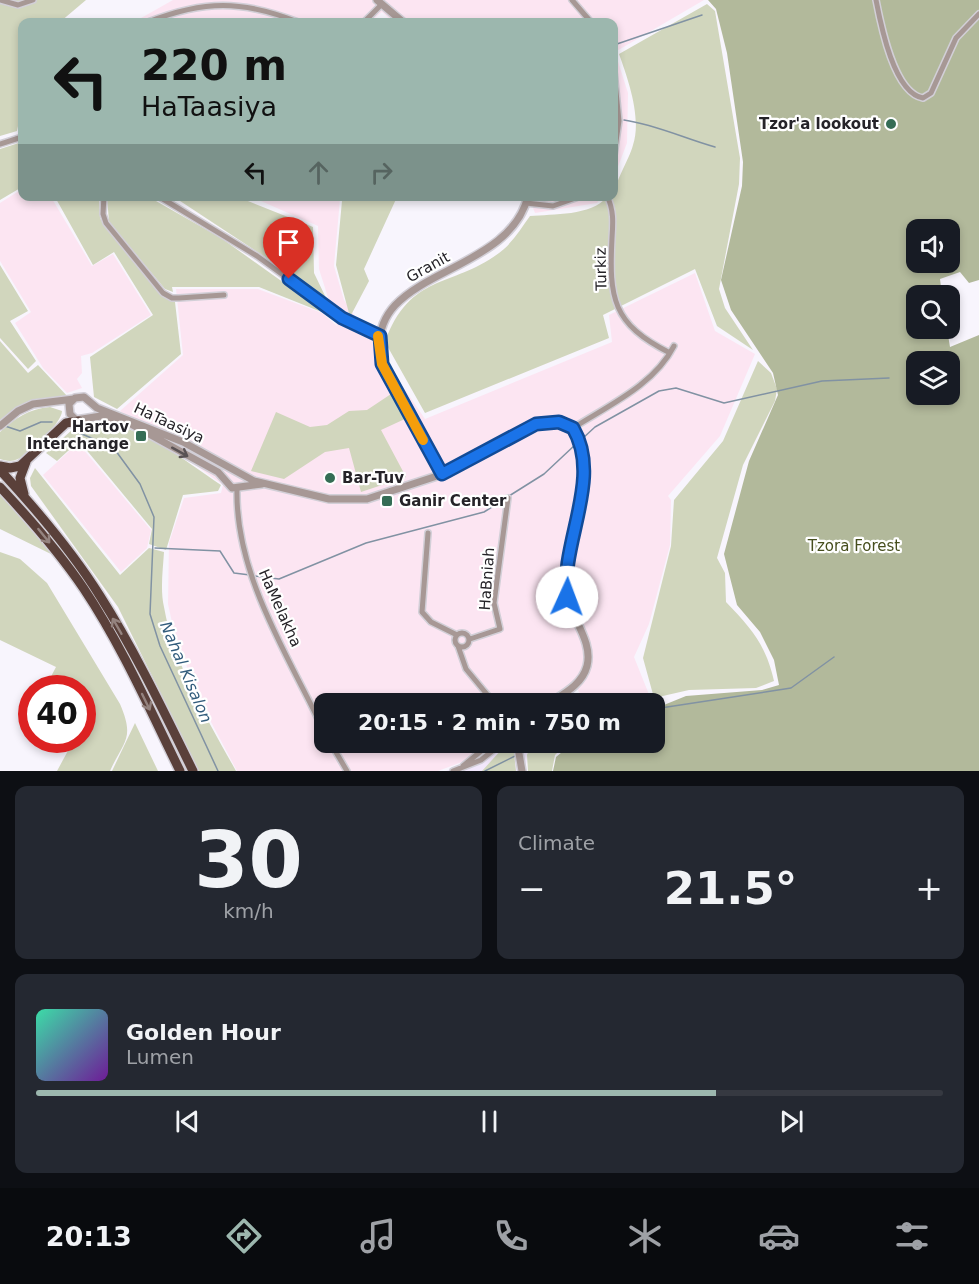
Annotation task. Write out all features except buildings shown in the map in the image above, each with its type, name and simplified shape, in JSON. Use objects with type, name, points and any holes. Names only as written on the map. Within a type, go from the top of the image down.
[{"type":"highway","points":[[62,427],[69,412]]},
{"type":"highway","points":[[0,468],[14,468],[29,459],[69,422],[84,419]]},
{"type":"highway","points":[[27,499],[20,478],[29,459]]},
{"type":"highway","points":[[0,468],[66,547],[100,596],[129,646],[193,771]]},
{"type":"highway","points":[[0,486],[57,552],[84,590],[114,640],[180,771]]},
{"type":"street","points":[[0,0],[18,5],[33,0]]},
{"type":"street","points":[[572,0],[588,18]]},
{"type":"street","points":[[876,0],[881,25],[902,84],[917,97],[923,98],[931,93],[956,38],[979,14]]},
{"type":"street","points":[[158,18],[186,6],[224,2],[255,7],[287,18]]},
{"type":"street","points":[[367,18],[380,2],[398,18]]},
{"type":"street","points":[[618,111],[618,128]]},
{"type":"street","points":[[0,144],[18,138]]},
{"type":"street","points":[[104,201],[103,214],[106,223],[163,292],[172,298],[224,295]]},
{"type":"street","points":[[166,201],[257,256],[342,318],[380,336],[382,364],[442,474]]},
{"type":"street","name":"Granit","points":[[380,336],[385,320],[398,302],[417,287],[500,242],[514,226],[526,201]]},
{"type":"street","points":[[531,201],[553,206],[567,201]]},
{"type":"street","name":"Turkiz","points":[[609,201],[613,215],[610,274],[616,305],[634,328],[670,353]]},
{"type":"street","points":[[573,428],[645,381],[674,346]]},
{"type":"street","points":[[3,423],[28,406],[54,401],[83,397],[90,402],[92,411],[84,419],[54,401]]},
{"type":"street","points":[[69,412],[74,399]]},
{"type":"street","name":"HaTaasiya","points":[[90,402],[99,408],[183,442],[223,466],[236,471]]},
{"type":"street","name":"HaTaasiya","points":[[84,419],[108,417],[129,423],[218,472],[227,481]]},
{"type":"street","points":[[262,484],[240,488],[230,486],[227,481],[230,473],[236,471],[262,484],[329,499],[367,499],[442,474],[536,424],[559,422],[573,428],[582,447],[583,469],[566,589],[588,658],[583,675],[575,686],[564,693]]},
{"type":"street","points":[[240,488],[244,475]]},
{"type":"street","name":"HaMelakha","points":[[240,488],[238,528],[249,568],[268,616],[314,710]]},
{"type":"street","name":"HaBniah","points":[[470,639],[500,629],[494,603],[508,498]]},
{"type":"street","points":[[428,533],[422,612],[431,622],[457,635],[464,633],[470,639],[466,646],[458,646]]},
{"type":"street","points":[[457,635],[455,642],[466,669],[486,693]]},
{"type":"street","points":[[336,753],[347,771]]},
{"type":"street","points":[[453,771],[481,760],[488,753]]},
{"type":"street","points":[[521,753],[522,771]]},
{"type":"shaded area","points":[[173,0],[704,0],[618,50],[618,18],[389,18],[382,12],[375,18],[141,18]]},
{"type":"shaded area","points":[[618,61],[628,93],[627,143],[618,167]]},
{"type":"shaded area","points":[[18,192],[18,201],[53,201],[92,266],[113,254],[151,315],[92,353],[81,356],[82,373],[77,379],[82,388],[67,393],[43,368],[15,323],[31,312],[0,261],[0,203]]},
{"type":"shaded area","points":[[261,201],[340,201],[334,266],[344,300],[425,419],[612,342],[609,315],[695,273],[715,331],[755,354],[720,436],[668,496],[671,500],[670,545],[649,624],[634,657],[648,693],[580,693],[574,684],[558,693],[314,693],[314,753],[477,753],[470,759],[438,771],[237,771],[202,705],[175,636],[168,604],[169,543],[184,498],[221,493],[223,485],[120,411],[183,355],[176,289],[258,289],[322,313],[337,326],[319,269],[318,226]]},
{"type":"shaded area","points":[[530,201],[598,201],[597,203],[535,213]]},
{"type":"shaded area","points":[[78,443],[151,530],[147,548],[121,572],[43,475]]},
{"type":"shaded area","points":[[477,753],[527,753],[526,771],[446,771],[466,762]]},
{"type":"green space","points":[[0,0],[86,0],[65,18],[18,18],[18,126],[17,131],[0,136]]},
{"type":"green space","name":"Tzora Forest","points":[[708,0],[979,0],[979,280],[969,283],[960,272],[960,219],[906,219],[906,273],[957,273],[940,279],[941,285],[906,285],[906,339],[949,339],[950,347],[979,335],[979,771],[553,771],[556,757],[561,753],[665,753],[665,705],[686,696],[762,690],[779,685],[774,660],[760,632],[737,605],[724,554],[749,461],[778,395],[773,373],[731,310],[721,280],[742,186],[743,162],[727,53],[716,9]]},
{"type":"green space","points":[[707,4],[715,11],[740,158],[739,184],[719,289],[725,308],[753,350],[717,326],[695,269],[603,315],[609,338],[425,413],[385,342],[396,319],[421,291],[486,262],[504,249],[515,238],[530,216],[582,211],[602,201],[618,201],[618,180],[633,145],[636,123],[633,99],[619,54]]},
{"type":"green space","points":[[18,143],[18,189],[0,200],[0,149]]},
{"type":"green space","points":[[57,201],[99,201],[100,218],[104,225],[150,280],[175,302],[181,354],[117,409],[94,397],[90,357],[153,315],[114,252],[93,265]]},
{"type":"green space","points":[[107,201],[156,201],[221,238],[329,315],[259,287],[172,287],[173,292],[165,289],[109,222]]},
{"type":"green space","points":[[180,201],[248,201],[313,227],[314,273],[328,302],[294,276]]},
{"type":"green space","points":[[342,201],[395,201],[364,269],[369,281],[350,317],[336,265]]},
{"type":"green space","points":[[0,265],[28,311],[10,321],[36,361],[28,369],[0,338]]},
{"type":"green space","points":[[0,341],[28,373],[38,365],[69,398],[32,402],[0,420]]},
{"type":"green space","points":[[758,361],[771,373],[777,389],[775,401],[743,465],[717,558],[725,573],[726,602],[743,620],[762,647],[774,681],[756,688],[689,690],[665,695],[665,693],[653,693],[643,658],[671,546],[674,500],[723,441]]},
{"type":"green space","points":[[391,394],[407,418],[381,430],[406,477],[361,492],[349,448],[325,452],[284,479],[251,471],[276,412],[310,427],[327,425],[349,411],[367,410]]},
{"type":"green space","points":[[50,407],[62,411],[57,423],[44,438],[14,461],[0,459],[0,432],[23,415]]},
{"type":"green space","points":[[96,421],[113,424],[146,437],[221,485],[218,491],[183,495],[166,550],[149,544],[152,529],[79,441],[57,461],[46,453],[72,430]]},
{"type":"green space","points":[[35,468],[120,575],[149,548],[164,552],[163,600],[169,629],[193,692],[236,771],[199,771],[118,607],[31,486],[30,478]]},
{"type":"green space","points":[[0,494],[27,522],[53,555],[0,529]]},
{"type":"green space","points":[[0,552],[20,559],[47,583],[120,704],[127,725],[126,739],[110,771],[57,771],[67,753],[96,753],[96,675],[52,675],[56,667],[0,640]]},
{"type":"green space","points":[[135,723],[158,771],[112,771]]},
{"type":"green space","points":[[498,753],[514,753],[516,771],[482,771]]},
{"type":"green space","points":[[528,753],[557,753],[552,771],[528,771]]},
{"type":"waterway","points":[[618,44],[702,15]]},
{"type":"waterway","points":[[624,120],[659,128],[715,147]]},
{"type":"waterway","points":[[582,439],[595,427],[659,391],[676,388],[724,403],[822,381],[889,378]]},
{"type":"waterway","name":"Nahal Kisalon","points":[[5,426],[20,431],[41,422],[52,422]]},
{"type":"waterway","name":"Nahal Kisalon","points":[[77,432],[113,447],[140,484],[154,517],[150,614],[160,646],[218,771]]},
{"type":"waterway","points":[[509,496],[544,474],[576,444]]},
{"type":"waterway","points":[[255,576],[279,579],[366,543],[484,512],[505,499]]},
{"type":"waterway","points":[[155,548],[220,551],[234,573],[250,575]]},
{"type":"waterway","points":[[665,707],[791,688],[834,657]]},
{"type":"waterway","points":[[485,771],[517,755]]},
{"type":"slow traffic","points":[[378,336],[380,336],[379,352],[382,364],[423,440]]},
{"type":"place","name":"Tzor'a lookout","points":[[891,124]]},
{"type":"place","name":"Hartov Interchange","points":[[141,436]]},
{"type":"place","name":"Bar-Tuv","points":[[330,478]]},
{"type":"place","name":"Ganir Center","points":[[387,501]]},
{"type":"route","points":[[289,279],[342,318],[380,336],[379,352],[382,364],[442,474],[536,424],[552,421],[573,428],[582,447],[584,459],[566,579],[567,597]]}]
